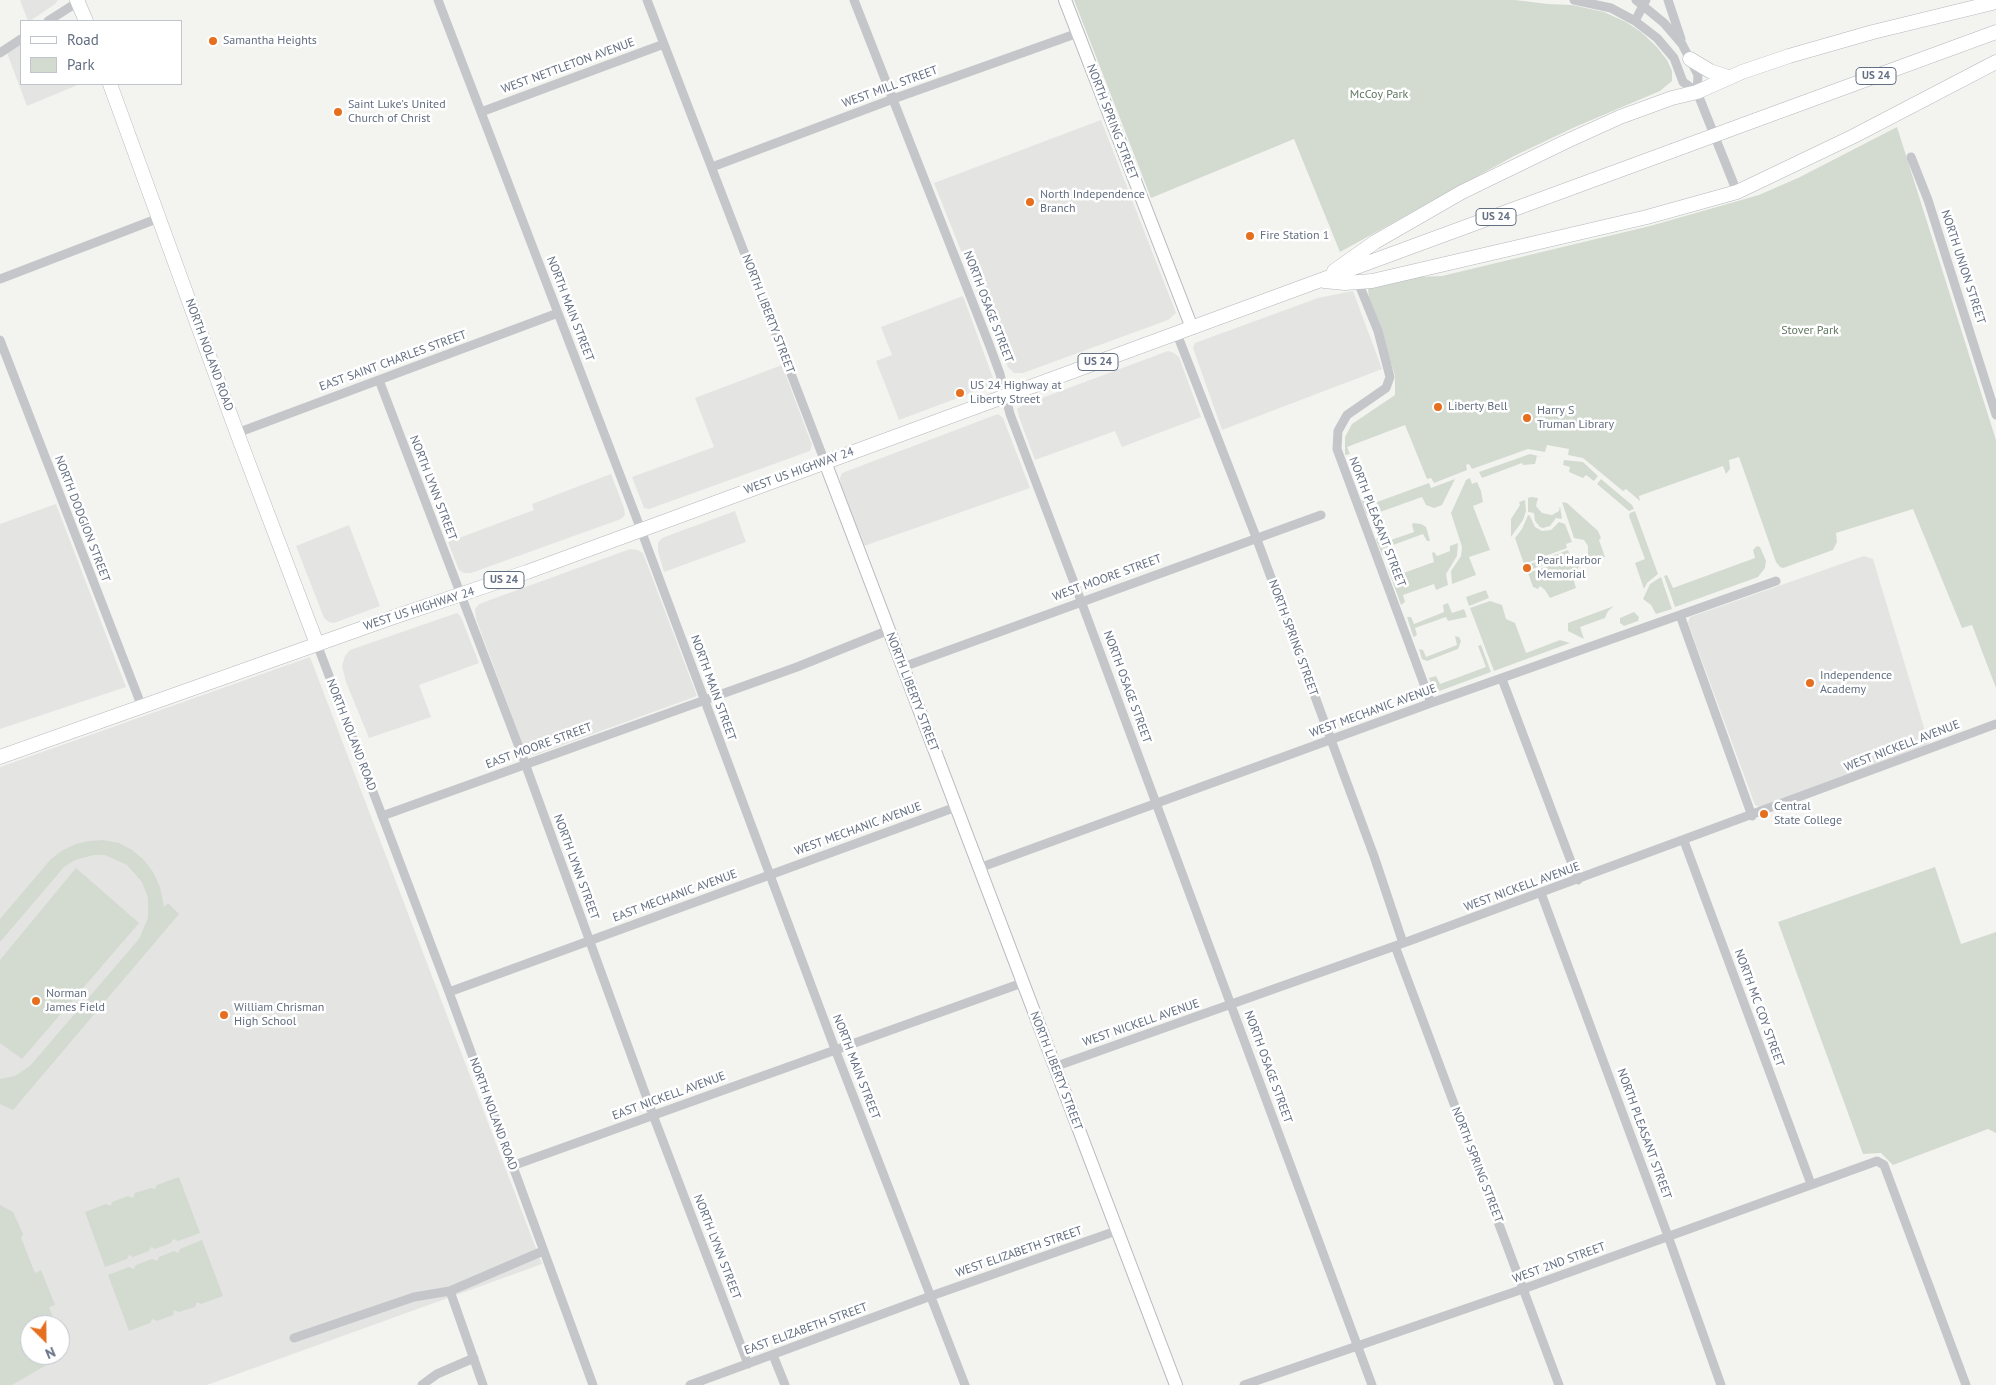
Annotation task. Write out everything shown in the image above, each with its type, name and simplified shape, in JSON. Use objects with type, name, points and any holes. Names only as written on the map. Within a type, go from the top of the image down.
[{"type":"main road","points":[[79,0],[86,20]]},
{"type":"main road","name":"NORTH SPRING STREET","points":[[1065,0],[1192,328]]},
{"type":"main road","points":[[1320,281],[1375,242],[1462,192],[1603,124],[1672,98],[1696,92],[1728,77],[1789,56],[1872,32],[1996,2]]},
{"type":"main road","name":"US 24","points":[[1005,396],[1996,32]]},
{"type":"main road","points":[[1690,59],[1710,71],[1728,77]]},
{"type":"main road","points":[[1320,281],[1345,283],[1396,276],[1647,218],[1737,192],[1854,136],[1996,62]]},
{"type":"main road","name":"NORTH NOLAND ROAD","points":[[110,85],[237,432],[317,644]]},
{"type":"main road","name":"WEST US HIGHWAY 24","points":[[0,757],[317,644],[461,596],[1005,396]]},
{"type":"main road","name":"NORTH LIBERTY STREET","points":[[825,462],[1176,1385]]},
{"type":"street","points":[[49,20],[79,0]]},
{"type":"street","name":"NORTH MAIN STREET","points":[[438,0],[641,530],[835,1049],[966,1385]]},
{"type":"street","name":"NORTH LIBERTY STREET","points":[[646,0],[712,166],[825,462]]},
{"type":"street","name":"NORTH OSAGE STREET","points":[[854,0],[989,344],[1000,374],[1010,414],[1082,601],[1372,1385]]},
{"type":"street","points":[[1574,0],[1611,8],[1635,21],[1657,38],[1674,58],[1683,82],[1696,92]]},
{"type":"street","points":[[1636,0],[1645,3],[1682,44]]},
{"type":"street","points":[[1668,0],[1682,44],[1698,74],[1696,92],[1737,192]]},
{"type":"street","points":[[1635,21],[1645,3]]},
{"type":"street","name":"WEST MILL STREET","points":[[712,166],[1078,33]]},
{"type":"street","points":[[0,54],[20,40]]},
{"type":"street","name":"WEST NETTLETON AVENUE","points":[[481,112],[664,44]]},
{"type":"street","name":"NORTH UNION STREET","points":[[1911,157],[1928,200],[1996,415]]},
{"type":"street","points":[[0,279],[160,218]]},
{"type":"street","name":"NORTH PLEASANT STREET","points":[[1358,282],[1378,331],[1390,377],[1386,388],[1347,415],[1338,431],[1337,449],[1431,703]]},
{"type":"street","name":"EAST SAINT CHARLES STREET","points":[[237,432],[558,313]]},
{"type":"street","name":"NORTH SPRING STREET","points":[[1177,334],[1256,537],[1374,856],[1399,945],[1559,1385]]},
{"type":"street","name":"NORTH DODGION STREET","points":[[0,340],[142,707]]},
{"type":"street","name":"NORTH LYNN STREET","points":[[379,380],[525,764],[653,1115],[748,1364]]},
{"type":"street","name":"WEST MOORE STREET","points":[[903,667],[1256,537],[1266,536],[1321,515]]},
{"type":"street","name":"WEST MECHANIC AVENUE","points":[[979,868],[1431,703],[1776,581]]},
{"type":"street","points":[[1680,615],[1752,816]]},
{"type":"street","points":[[704,699],[797,667],[889,630]]},
{"type":"street","name":"NORTH NOLAND ROAD","points":[[317,644],[593,1385]]},
{"type":"street","points":[[1502,678],[1578,880]]},
{"type":"street","name":"EAST MOORE STREET","points":[[382,816],[704,699]]},
{"type":"street","name":"WEST NICKELL AVENUE","points":[[1054,1067],[1578,880],[1996,724]]},
{"type":"street","name":"WEST MECHANIC AVENUE","points":[[770,875],[956,807]]},
{"type":"street","name":"NORTH MC COY STREET","points":[[1684,841],[1811,1184]]},
{"type":"street","name":"EAST MECHANIC AVENUE","points":[[448,992],[770,875]]},
{"type":"street","name":"NORTH PLEASANT STREET","points":[[1540,893],[1668,1236],[1721,1385]]},
{"type":"street","points":[[835,1049],[1022,982]]},
{"type":"street","name":"EAST NICKELL AVENUE","points":[[512,1166],[835,1049]]},
{"type":"street","name":"WEST 2ND STREET","points":[[1244,1385],[1524,1289],[1876,1161],[1884,1165],[1966,1385]]},
{"type":"street","name":"WEST ELIZABETH STREET","points":[[931,1296],[1116,1231]]},
{"type":"street","points":[[294,1338],[414,1297],[450,1291],[543,1251]]},
{"type":"street","points":[[450,1291],[483,1385]]},
{"type":"street","name":"EAST ELIZABETH STREET","points":[[690,1385],[773,1356],[931,1296]]},
{"type":"street","points":[[773,1356],[785,1385]]},
{"type":"street","points":[[422,1385],[437,1374],[474,1358]]},
{"type":"shaded area","points":[[20,0],[58,0],[31,20],[28,20]]},
{"type":"shaded area","points":[[20,44],[20,85],[78,85],[27,106],[7,53]]},
{"type":"shaded area","points":[[1101,120],[1176,313],[1168,320],[1023,373],[1014,373],[1004,359],[934,183]]},
{"type":"shaded area","points":[[1353,291],[1382,369],[1222,430],[1193,348],[1195,343],[1318,298]]},
{"type":"shaded area","points":[[963,296],[993,378],[992,383],[987,387],[899,420],[876,361],[892,355],[881,327]]},
{"type":"shaded area","points":[[1168,351],[1179,357],[1201,417],[1122,447],[1115,431],[1035,460],[1017,409],[1023,405]]},
{"type":"shaded area","points":[[782,365],[812,445],[810,451],[649,509],[644,508],[632,477],[714,447],[695,398]]},
{"type":"shaded area","points":[[998,414],[1003,418],[1030,488],[864,546],[841,488],[840,478],[842,473]]},
{"type":"shaded area","points":[[611,474],[624,508],[625,515],[621,519],[471,573],[464,573],[459,570],[448,542],[534,510],[532,504]]},
{"type":"shaded area","points":[[56,504],[126,687],[0,729],[0,524]]},
{"type":"shaded area","points":[[735,511],[746,542],[664,572],[658,551],[658,543],[662,538]]},
{"type":"shaded area","points":[[349,525],[380,606],[334,623],[324,618],[296,546]]},
{"type":"shaded area","points":[[630,549],[643,553],[697,696],[535,755],[529,754],[525,751],[476,619],[475,609],[479,604]]},
{"type":"shaded area","name":"Independence Academy","points":[[1864,556],[1873,559],[1929,744],[1760,807],[1755,805],[1688,623],[1690,617]]},
{"type":"shaded area","points":[[457,613],[461,617],[479,663],[419,685],[431,717],[369,738],[346,682],[342,666],[345,656],[350,650]]},
{"type":"shaded area","name":"William Chrisman High School","points":[[310,657],[542,1264],[207,1385],[0,1385],[0,767]]},
{"type":"green space","name":"McCoy Park","points":[[1074,0],[1515,0],[1572,5],[1604,12],[1626,22],[1641,32],[1667,60],[1672,71],[1672,81],[1660,91],[1575,127],[1514,156],[1340,252],[1294,139],[1151,198]]},
{"type":"green space","name":"Stover Park","points":[[1897,127],[1996,440],[1996,688],[1972,625],[1962,628],[1913,509],[1836,533],[1837,542],[1833,550],[1783,568],[1776,562],[1739,457],[1729,460],[1730,469],[1726,474],[1723,466],[1639,496],[1640,501],[1626,489],[1623,491],[1583,458],[1568,455],[1569,449],[1547,445],[1545,452],[1528,449],[1472,469],[1469,464],[1466,465],[1467,470],[1434,483],[1431,478],[1427,479],[1405,425],[1347,447],[1350,454],[1345,455],[1345,437],[1352,424],[1395,395],[1395,375],[1369,299],[1368,289],[1419,277],[1442,276],[1650,226],[1759,195],[1800,177]]},
{"type":"green space","points":[[1530,454],[1547,458],[1537,456],[1535,464],[1523,465],[1522,463],[1482,478],[1479,472]]},
{"type":"green space","points":[[1564,460],[1583,462],[1598,476],[1594,481],[1586,475],[1583,478],[1569,472],[1570,467],[1563,465]]},
{"type":"green space","points":[[1470,478],[1472,484],[1477,482],[1481,491],[1483,502],[1473,506],[1490,550],[1469,557],[1476,575],[1452,584],[1451,571],[1461,556],[1462,547],[1451,513],[1466,480]]},
{"type":"green space","points":[[1455,479],[1442,505],[1434,508],[1426,505],[1422,497],[1380,512],[1383,519],[1379,522],[1370,518],[1361,500],[1366,498],[1369,505],[1429,483],[1431,488]]},
{"type":"green space","points":[[1601,479],[1632,505],[1634,509],[1629,511],[1597,484]]},
{"type":"green space","points":[[1528,498],[1538,498],[1536,506],[1542,513],[1552,515],[1559,511],[1560,506],[1562,519],[1556,518],[1550,526],[1540,527],[1535,521],[1534,513],[1528,512]]},
{"type":"green space","points":[[1525,500],[1526,511],[1523,520],[1511,537],[1511,519],[1520,505],[1519,502]]},
{"type":"green space","points":[[1562,502],[1567,503],[1598,531],[1605,557],[1583,565],[1582,561],[1588,554],[1588,546],[1584,540],[1574,538]]},
{"type":"green space","points":[[1635,511],[1658,574],[1647,583],[1644,589],[1635,563],[1645,559],[1629,516],[1630,513]]},
{"type":"green space","points":[[1528,515],[1535,527],[1542,531],[1551,530],[1559,522],[1565,524],[1572,542],[1566,544],[1567,548],[1524,564],[1515,538],[1522,529]]},
{"type":"green space","points":[[1413,523],[1426,527],[1430,541],[1427,541],[1423,534],[1385,548],[1387,555],[1383,556],[1376,540],[1378,536],[1382,536],[1385,542],[1414,532]]},
{"type":"green space","points":[[1458,543],[1457,556],[1446,574],[1448,585],[1436,590],[1434,584],[1403,595],[1405,602],[1401,605],[1388,569],[1392,569],[1395,576],[1434,562],[1432,553],[1434,552],[1437,556],[1450,551],[1450,546]]},
{"type":"green space","points":[[1757,546],[1760,547],[1766,561],[1765,568],[1758,577],[1675,607],[1664,576],[1667,575],[1673,588],[1755,558],[1753,550]]},
{"type":"green space","points":[[1568,550],[1570,555],[1527,571],[1525,566]]},
{"type":"green space","points":[[1571,558],[1572,561],[1578,559],[1580,566],[1575,571],[1577,579],[1574,581],[1576,588],[1550,598],[1540,586],[1538,589],[1533,587],[1528,573]]},
{"type":"green space","points":[[1661,577],[1672,609],[1656,614],[1651,605],[1643,599],[1650,584]]},
{"type":"green space","points":[[1486,590],[1489,598],[1469,606],[1466,597]]},
{"type":"green space","points":[[1490,601],[1502,605],[1506,619],[1515,623],[1526,653],[1560,640],[1570,643],[1494,671],[1470,608]]},
{"type":"green space","points":[[1448,603],[1452,613],[1464,609],[1467,617],[1448,621],[1446,617],[1415,628],[1417,635],[1413,636],[1407,617],[1411,617],[1414,624],[1444,612],[1443,605]]},
{"type":"green space","points":[[1614,606],[1608,611],[1605,618],[1580,627],[1584,639],[1568,631],[1568,623]]},
{"type":"green space","points":[[1634,612],[1639,617],[1638,621],[1624,626],[1620,623],[1620,618]]},
{"type":"green space","points":[[1455,636],[1459,637],[1461,641],[1458,649],[1427,661],[1422,659],[1419,649],[1423,650],[1426,657],[1457,645]]},
{"type":"green space","points":[[1481,645],[1491,672],[1434,693],[1429,678],[1436,676],[1440,684],[1486,667],[1478,646]]},
{"type":"green space","points":[[103,840],[119,843],[132,850],[144,860],[153,872],[160,887],[164,907],[168,903],[179,914],[13,1110],[0,1104],[0,1079],[15,1076],[30,1066],[139,939],[148,918],[148,898],[142,882],[127,865],[105,855],[94,855],[75,860],[64,867],[0,942],[0,919],[51,859],[63,850],[76,844]]},
{"type":"green space","points":[[1935,867],[1961,944],[1996,932],[1996,1133],[1988,1129],[1893,1165],[1881,1153],[1863,1154],[1778,922]]},
{"type":"green space","name":"Norman James Field","points":[[76,868],[139,923],[22,1059],[0,1043],[0,960]]},
{"type":"green space","points":[[179,1177],[200,1233],[178,1241],[173,1239],[171,1243],[155,1249],[151,1247],[149,1251],[133,1257],[129,1255],[127,1259],[105,1267],[85,1212],[106,1204],[111,1206],[112,1202],[128,1196],[133,1198],[135,1193],[151,1188],[155,1189],[157,1185]]},
{"type":"green space","points":[[0,1205],[13,1212],[23,1234],[21,1238],[35,1273],[41,1270],[55,1305],[49,1307],[52,1315],[20,1315],[20,1365],[46,1365],[12,1385],[0,1385]]},
{"type":"green space","points":[[202,1240],[223,1296],[201,1304],[197,1302],[195,1307],[179,1312],[174,1310],[173,1315],[157,1321],[152,1319],[150,1323],[129,1331],[108,1275],[129,1267],[134,1269],[136,1265],[152,1259],[157,1261],[159,1257],[174,1251],[178,1253],[180,1249]]},
{"type":"place","name":"Samantha Heights","points":[[213,41]]},
{"type":"place","name":"Saint Luke's United Church of Christ","points":[[338,112]]},
{"type":"place","name":"North Independence Branch","points":[[1030,202]]},
{"type":"place","name":"Fire Station 1","points":[[1250,236]]},
{"type":"place","name":"US 24 Highway at Liberty Street","points":[[960,393]]},
{"type":"place","name":"Liberty Bell","points":[[1438,407]]},
{"type":"place","name":"Harry S Truman Library","points":[[1527,418]]},
{"type":"place","name":"Pearl Harbor Memorial","points":[[1527,568]]},
{"type":"place","name":"Independence Academy","points":[[1810,683]]},
{"type":"place","name":"Central State College","points":[[1764,814]]},
{"type":"place","name":"Norman James Field","points":[[36,1001]]},
{"type":"place","name":"William Chrisman High School","points":[[224,1015]]}]
